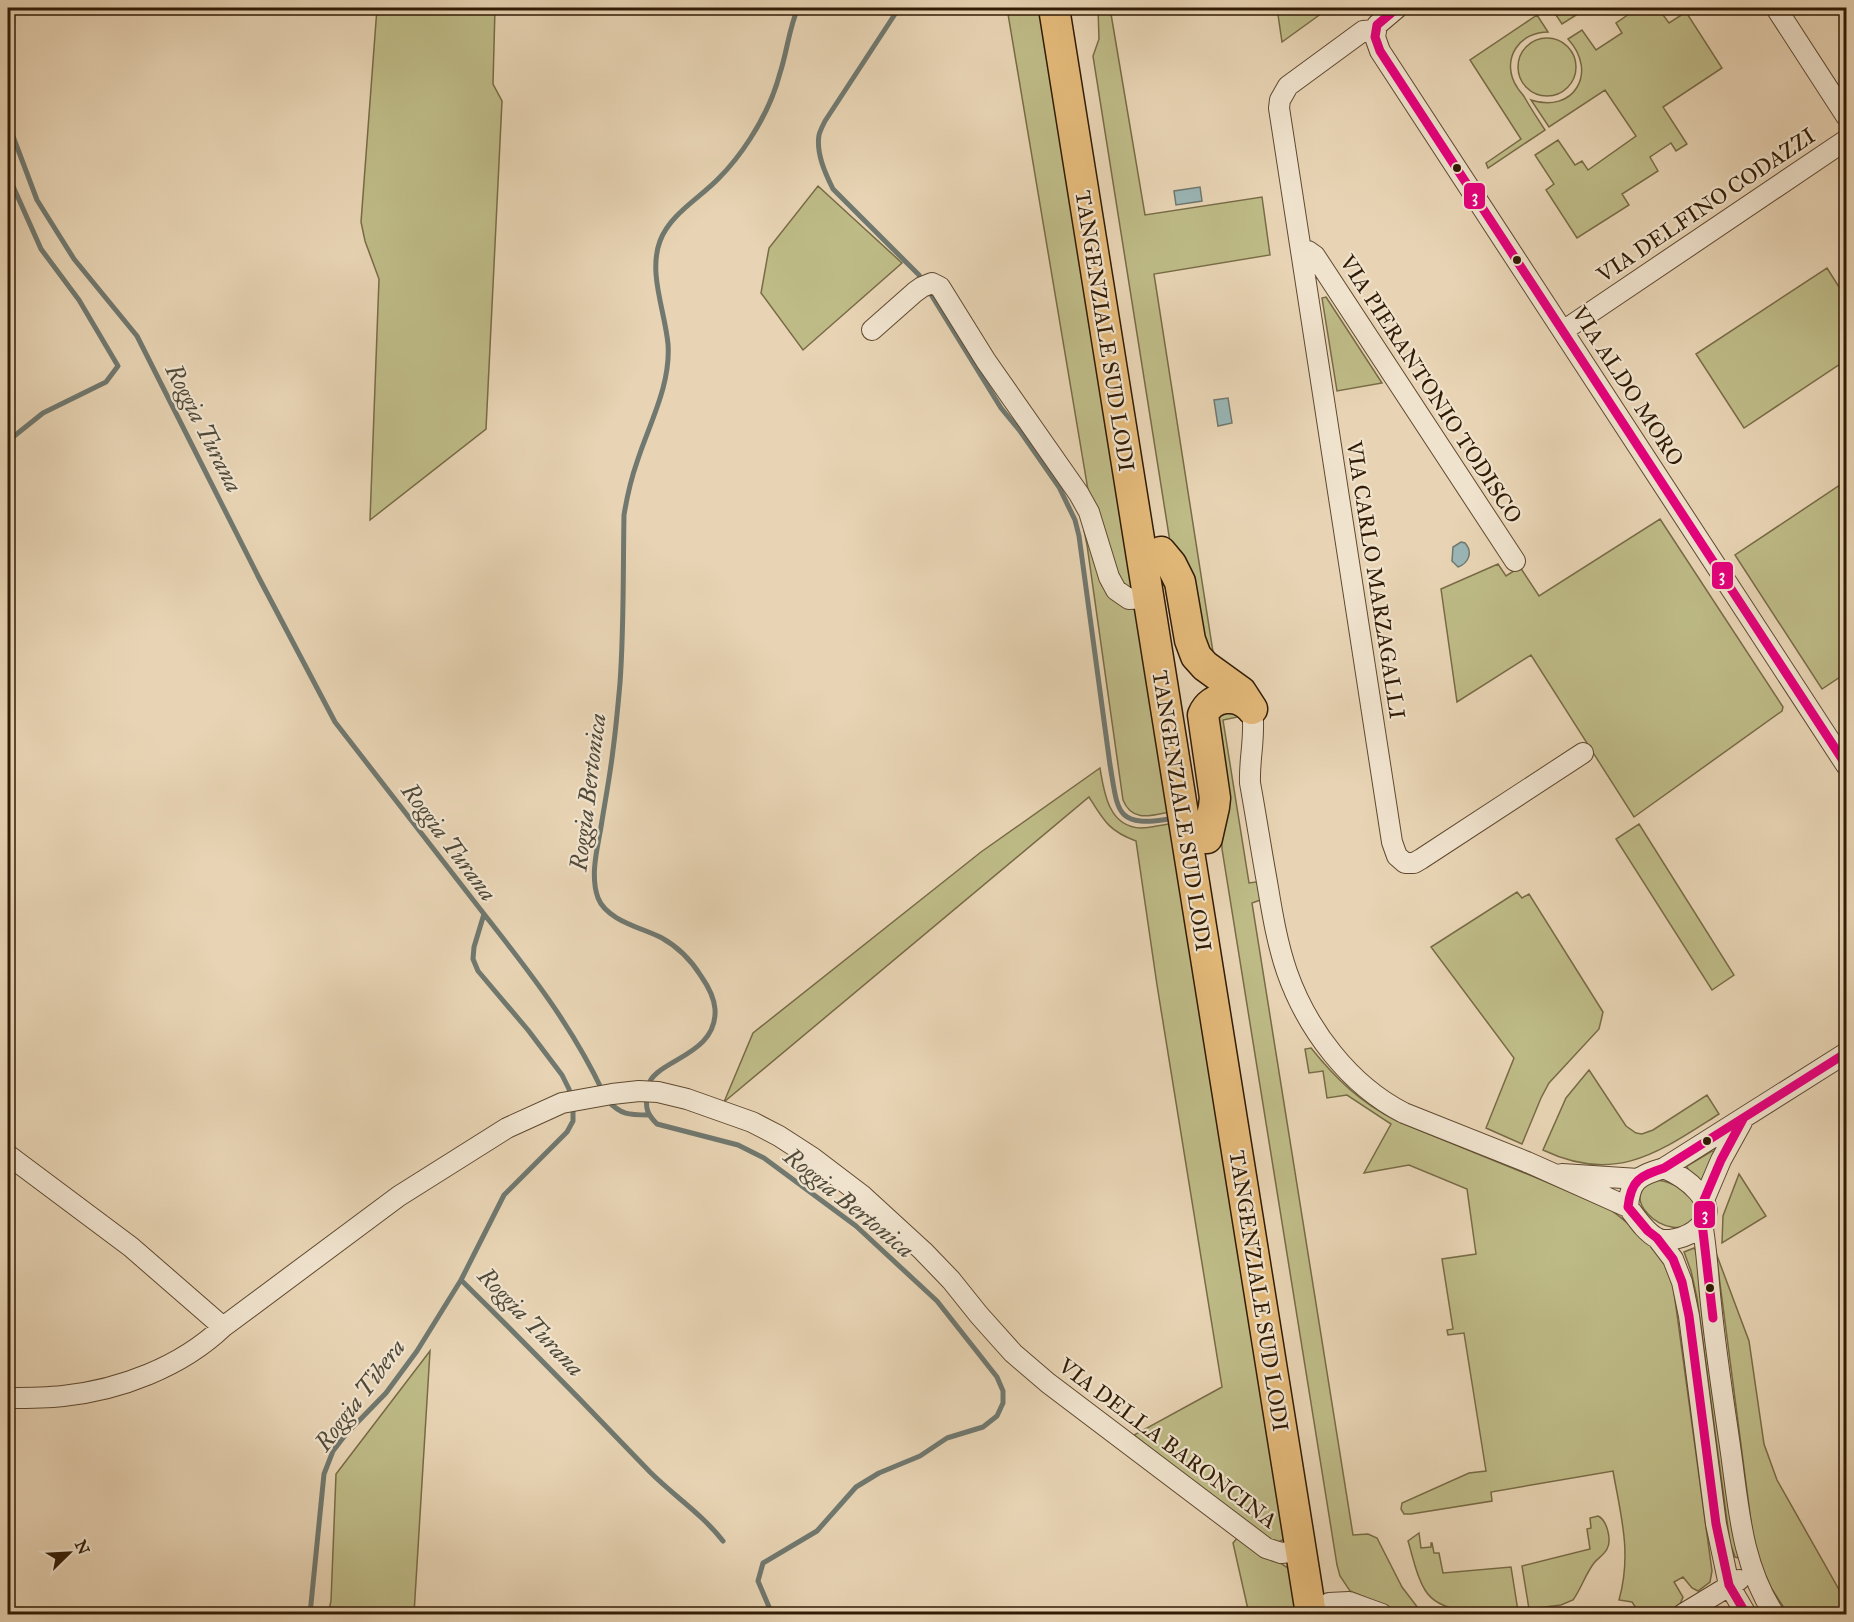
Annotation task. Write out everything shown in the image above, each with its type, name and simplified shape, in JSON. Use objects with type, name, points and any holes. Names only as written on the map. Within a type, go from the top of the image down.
[{"type":"highway","name":"TANGENZIALE SUD LODI","points":[[1054,8],[1301,1551],[1324,1611]]},
{"type":"highway","name":"TANGENZIALE SUD LODI","points":[[1075,8],[1207,838],[1324,1611]]},
{"type":"highway","points":[[1161,552],[1171,564],[1180,582],[1190,640],[1196,656],[1205,666],[1241,692],[1251,709]]},
{"type":"highway","points":[[1207,838],[1215,798],[1203,716],[1205,709],[1210,704],[1228,697],[1245,701],[1251,709]]},
{"type":"street","points":[[1375,30],[1381,20],[1397,8]]},
{"type":"street","points":[[1776,8],[1846,116]]},
{"type":"street","name":"VIA CARLO MARZAGALLI","points":[[1375,30],[1358,34],[1296,80],[1284,92],[1279,108],[1392,842],[1397,856],[1405,863],[1414,863],[1583,753]]},
{"type":"street","name":"VIA ALDO MORO","points":[[1375,30],[1380,51],[1846,765]]},
{"type":"street","name":"VIA DELFINO CODAZZI","points":[[1563,331],[1846,140]]},
{"type":"street","name":"VIA PIERANTONIO TODISCO","points":[[1302,251],[1308,251],[1315,256],[1515,561]]},
{"type":"street","points":[[872,330],[927,285],[940,287],[986,362],[1079,494],[1089,512],[1109,577],[1116,590],[1129,599],[1147,598]]},
{"type":"street","points":[[1251,709],[1254,726],[1250,783],[1277,939],[1287,973],[1319,1035],[1352,1076],[1387,1105],[1527,1162],[1628,1207],[1673,1259],[1682,1282],[1689,1316],[1716,1524],[1729,1586],[1746,1614]]},
{"type":"street","points":[[1628,1207],[1629,1191],[1638,1179],[1664,1168],[1846,1053]]},
{"type":"street","name":"VIA DELLA BARONCINA","points":[[8,1398],[63,1396],[115,1386],[144,1375],[194,1351],[399,1196],[507,1128],[587,1098],[648,1091],[687,1099],[752,1122],[813,1158],[863,1196],[923,1251],[951,1280],[1013,1353],[1048,1383],[1259,1544],[1281,1553],[1301,1551]]},
{"type":"street","points":[[1704,1200],[1720,1160],[1743,1119]]},
{"type":"street","points":[[8,1155],[131,1247],[223,1327]]},
{"type":"street","points":[[1657,1238],[1669,1240],[1693,1232],[1702,1223],[1706,1211],[1704,1200],[1694,1187],[1679,1174],[1664,1168]]},
{"type":"street","points":[[1548,1172],[1638,1179]]},
{"type":"street","points":[[1702,1223],[1739,1515],[1752,1574],[1774,1614]]},
{"type":"street","points":[[1683,1614],[1752,1574]]},
{"type":"street","points":[[1324,1611],[1349,1602],[1382,1614]]},
{"type":"shaded area","points":[[377,8],[495,8],[493,84],[502,101],[486,429],[370,520],[379,279],[365,241],[361,222]]},
{"type":"shaded area","points":[[1007,8],[1042,8],[1169,812],[1155,815],[1136,815],[1131,812],[1123,800],[1080,510],[1083,493],[1088,490]]},
{"type":"shaded area","points":[[1098,8],[1110,8],[1145,215],[1262,197],[1270,255],[1154,274],[1213,652],[1207,652],[1170,542],[1093,56],[1099,39]]},
{"type":"shaded area","points":[[1277,8],[1329,8],[1282,42]]},
{"type":"shaded area","points":[[1568,8],[1584,10],[1562,24],[1556,15]]},
{"type":"shaded area","points":[[1638,8],[1658,8],[1669,23],[1686,12],[1722,68],[1663,107],[1687,144],[1676,151],[1671,143],[1650,157],[1658,171],[1622,194],[1629,205],[1577,238],[1546,190],[1554,184],[1535,155],[1558,140],[1575,165],[1582,161],[1588,170],[1636,136],[1605,90],[1549,127],[1531,100],[1546,103],[1559,101],[1569,96],[1577,88],[1581,77],[1581,65],[1577,52],[1568,39],[1582,30],[1596,50],[1622,33],[1616,23]]},
{"type":"shaded area","points":[[1537,15],[1548,32],[1534,34],[1522,41],[1513,53],[1510,68],[1514,82],[1545,130],[1488,168],[1486,163],[1521,139],[1470,60]]},
{"type":"shaded area","points":[[1547,38],[1558,40],[1571,51],[1576,67],[1574,78],[1563,91],[1547,96],[1536,94],[1523,83],[1518,67],[1520,56],[1531,43]]},
{"type":"shaded area","points":[[818,186],[902,263],[803,350],[761,293],[769,248]]},
{"type":"shaded area","points":[[1827,268],[1846,298],[1846,360],[1744,428],[1696,354]]},
{"type":"shaded area","points":[[1326,297],[1382,383],[1337,391],[1322,298]]},
{"type":"shaded area","points":[[1846,481],[1846,673],[1822,689],[1735,555]]},
{"type":"shaded area","points":[[1660,519],[1783,707],[1782,711],[1634,817],[1531,655],[1457,702],[1441,589],[1498,564],[1506,576],[1520,567],[1539,596]]},
{"type":"shaded area","points":[[1218,709],[1242,716],[1223,720],[1249,883],[1263,881],[1266,898],[1252,903],[1353,1535],[1368,1534],[1377,1538],[1402,1587],[1418,1608],[1427,1614],[1406,1614],[1350,1591],[1340,1576],[1337,1565],[1222,849]]},
{"type":"shaded area","points":[[1100,768],[1106,798],[1115,815],[1122,822],[1141,828],[1169,824],[1190,941],[1284,1539],[1277,1543],[1269,1543],[1134,1435],[1222,1387],[1136,841],[1113,829],[1089,797],[724,1102],[753,1033],[981,852]]},
{"type":"shaded area","points":[[1639,824],[1734,975],[1712,990],[1616,839]]},
{"type":"shaded area","points":[[1517,892],[1522,898],[1529,894],[1603,1012],[1599,1029],[1549,1083],[1522,1144],[1486,1128],[1514,1058],[1431,947]]},
{"type":"shaded area","points":[[1311,1048],[1350,1089],[1384,1114],[1603,1205],[1633,1228],[1662,1258],[1673,1285],[1712,1571],[1710,1582],[1698,1591],[1692,1588],[1683,1577],[1674,1582],[1683,1597],[1676,1608],[1665,1613],[1640,1614],[1632,1602],[1619,1600],[1623,1583],[1625,1551],[1613,1471],[1491,1492],[1492,1501],[1404,1514],[1401,1509],[1402,1503],[1469,1473],[1486,1471],[1464,1333],[1448,1335],[1447,1330],[1453,1329],[1442,1259],[1476,1254],[1467,1189],[1409,1165],[1364,1173],[1391,1124],[1347,1095],[1327,1098],[1323,1071],[1309,1073],[1305,1049]]},
{"type":"shaded area","points":[[1589,1070],[1626,1126],[1636,1133],[1642,1134],[1653,1130],[1707,1095],[1719,1114],[1656,1151],[1615,1164],[1593,1164],[1569,1160],[1543,1150],[1566,1098]]},
{"type":"shaded area","points":[[1712,1151],[1715,1152],[1703,1179],[1700,1180],[1688,1170],[1687,1166]]},
{"type":"shaded area","points":[[1739,1174],[1766,1216],[1722,1243],[1723,1216]]},
{"type":"shaded area","points":[[1655,1180],[1677,1186],[1690,1196],[1697,1208],[1692,1222],[1686,1226],[1673,1227],[1653,1219],[1642,1205],[1640,1192]]},
{"type":"shaded area","points":[[1694,1248],[1739,1558],[1735,1557],[1730,1543],[1697,1298],[1684,1252]]},
{"type":"shaded area","points":[[1716,1253],[1749,1341],[1764,1444],[1777,1480],[1846,1602],[1846,1614],[1788,1614],[1761,1570],[1753,1537]]},
{"type":"shaded area","points":[[430,1351],[414,1614],[328,1614],[331,1601],[336,1474]]},
{"type":"shaded area","points":[[1598,1516],[1604,1522],[1609,1536],[1607,1549],[1591,1568],[1573,1600],[1561,1605],[1529,1609],[1522,1566],[1590,1549],[1587,1529],[1591,1528],[1590,1518]]},
{"type":"shaded area","points":[[1419,1533],[1421,1548],[1431,1547],[1432,1543],[1434,1553],[1439,1553],[1443,1573],[1511,1567],[1518,1611],[1467,1611],[1442,1605],[1432,1599],[1419,1579],[1408,1541]]},
{"type":"shaded area","points":[[1239,1536],[1288,1568],[1298,1614],[1249,1614],[1233,1543]]},
{"type":"water","points":[[1200,187],[1202,201],[1176,205],[1174,191]]},
{"type":"water","points":[[1228,398],[1232,423],[1218,426],[1214,400]]},
{"type":"water","points":[[1461,542],[1467,546],[1469,557],[1458,567],[1452,561],[1453,547]]},
{"type":"waterway","name":"Roggia Bertonica","points":[[648,1087],[652,1078],[661,1070],[696,1048],[706,1038],[713,1025],[715,1009],[708,987],[688,959],[662,938],[609,913],[598,898],[595,881],[595,863],[612,760],[620,683],[624,515],[635,468],[663,389],[668,359],[668,344],[656,279],[657,253],[665,231],[678,214],[727,169],[759,123],[778,82],[798,8]]},
{"type":"waterway","points":[[899,8],[819,133],[818,142],[822,163],[833,189],[919,275],[1001,408],[1059,487],[1075,520],[1079,536],[1110,765],[1118,805],[1122,813],[1138,821],[1169,819]]},
{"type":"waterway","name":"Roggia Turana","points":[[8,123],[37,200],[74,259],[137,336],[259,578],[335,722],[484,914],[474,947],[473,959],[478,971],[528,1030],[562,1075],[569,1089],[573,1121],[567,1132],[504,1195],[461,1280],[650,1472],[706,1522],[723,1541]]},
{"type":"waterway","points":[[8,175],[41,249],[79,300],[118,366],[106,382],[43,413],[8,441]]},
{"type":"waterway","points":[[484,914],[564,1022],[603,1092]]},
{"type":"waterway","name":"Roggia Bertonica","points":[[647,1096],[648,1111],[657,1124],[738,1145],[764,1158],[856,1226],[937,1301],[997,1377],[1003,1391],[1003,1403],[997,1416],[983,1427],[947,1438],[920,1456],[879,1473],[856,1487],[817,1531],[763,1563],[758,1581],[772,1614]]},
{"type":"waterway","points":[[607,1100],[626,1113],[648,1115]]},
{"type":"waterway","name":"Roggia Tibera","points":[[310,1614],[324,1474],[333,1451],[346,1434],[386,1393],[417,1351],[461,1280]]},
{"type":"transit line","name":"3","points":[[1397,8],[1377,25],[1375,37],[1380,51],[1846,765]]},
{"type":"transit line","name":"3","points":[[1746,1614],[1729,1585],[1716,1524],[1689,1316],[1682,1282],[1673,1259],[1628,1207],[1629,1198],[1638,1180],[1664,1168],[1846,1053]]},
{"type":"transit line","name":"3","points":[[1713,1318],[1702,1223],[1706,1211],[1704,1200],[1721,1160],[1743,1119]]}]
